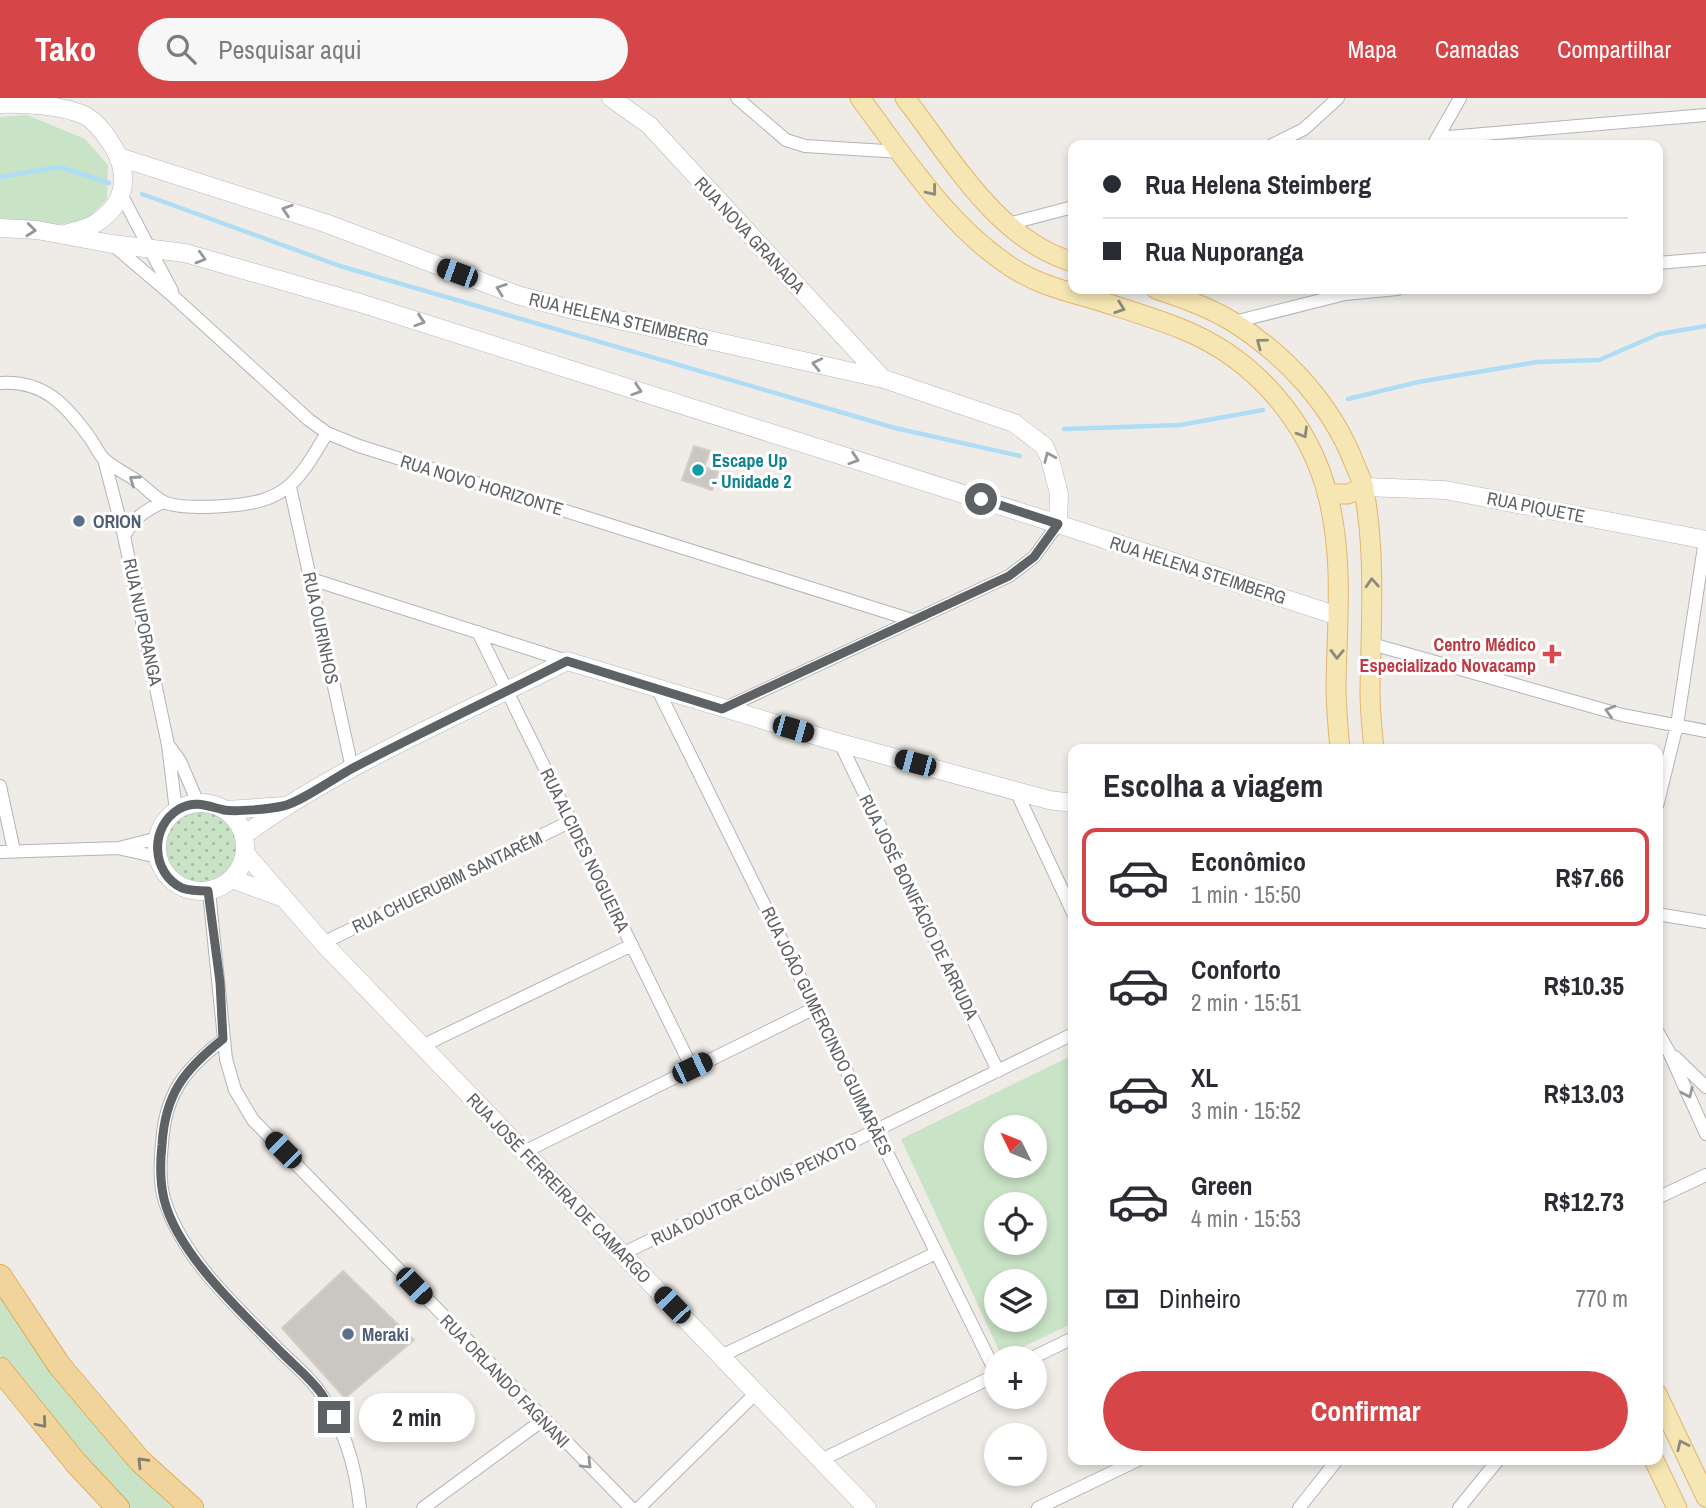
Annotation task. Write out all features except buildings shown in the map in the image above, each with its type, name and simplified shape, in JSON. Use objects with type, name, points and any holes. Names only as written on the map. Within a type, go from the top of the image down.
[{"type":"highway","points":[[0,1276],[59,1366],[140,1461],[192,1508]]},
{"type":"highway","points":[[0,1369],[68,1453],[118,1508]]},
{"type":"main road","points":[[860,98],[936,196],[984,248],[1041,284],[1068,292]]},
{"type":"main road","points":[[905,98],[973,188],[1008,224],[1054,256],[1068,260]]},
{"type":"main road","points":[[1076,294],[1185,331],[1231,356],[1258,378],[1291,414],[1310,444],[1327,494],[1338,547],[1336,689],[1340,744]]},
{"type":"main road","points":[[1169,294],[1212,310],[1234,322],[1285,362],[1316,395],[1346,441],[1364,487],[1373,597],[1370,694],[1374,744]]},
{"type":"main road","points":[[1199,338],[1199,320],[1212,310]]},
{"type":"main road","points":[[1327,494],[1348,494],[1364,487]]},
{"type":"main road","points":[[1663,1407],[1706,1497]]},
{"type":"main road","points":[[1656,1465],[1678,1508]]},
{"type":"street","points":[[60,98],[106,134],[119,157],[123,172],[122,196],[174,297]]},
{"type":"street","name":"RUA NOVA GRANADA","points":[[611,98],[649,125],[884,379]]},
{"type":"street","points":[[737,98],[786,140],[805,146],[901,152]]},
{"type":"street","points":[[1282,140],[1304,129],[1338,98]]},
{"type":"street","points":[[1436,140],[1460,98]]},
{"type":"street","points":[[0,104],[33,100],[86,116]]},
{"type":"street","points":[[1454,140],[1705,113]]},
{"type":"street","name":"RUA HELENA STEIMBERG","points":[[119,157],[325,223],[517,295],[884,379],[1014,423],[1044,446],[1055,471],[1059,494],[1058,524]]},
{"type":"street","points":[[0,229],[37,230],[62,235],[94,225],[110,212],[122,196]]},
{"type":"street","points":[[1008,224],[1068,208]]},
{"type":"street","name":"RUA HELENA STEIMBERG","points":[[62,235],[186,253],[360,303],[1058,524],[1338,616]]},
{"type":"street","name":"RUA NOVO HORIZONTE","points":[[112,244],[309,420],[327,433],[372,450],[912,620]]},
{"type":"street","points":[[1663,263],[1706,259]]},
{"type":"street","points":[[1234,322],[1336,294]]},
{"type":"street","points":[[0,383],[29,384],[53,396],[74,417],[104,459],[163,502],[205,508],[267,499],[290,487],[308,465],[327,433]]},
{"type":"street","name":"RUA NUPORANGA","points":[[104,459],[124,536],[168,745],[176,811]]},
{"type":"street","name":"RUA OURINHOS","points":[[290,487],[352,768]]},
{"type":"street","name":"RUA PIQUETE","points":[[1364,487],[1445,490],[1705,540]]},
{"type":"street","points":[[124,536],[132,521],[144,511],[163,502]]},
{"type":"street","points":[[722,709],[1009,576],[1034,557],[1058,524]]},
{"type":"street","points":[[1663,782],[1677,725],[1705,540]]},
{"type":"street","points":[[311,579],[722,709],[1016,791],[1068,802]]},
{"type":"street","name":"RUA ALCIDES NOGUEIRA","points":[[478,632],[692,1068]]},
{"type":"street","points":[[1372,644],[1622,715],[1706,731]]},
{"type":"street","points":[[245,844],[285,806],[352,768],[567,661]]},
{"type":"street","name":"RUA JOÃO GUMERCINDO GUIMARÃES","points":[[658,690],[984,1350]]},
{"type":"street","name":"RUA JOSÉ BONIFÁCIO DE ARRUDA","points":[[839,743],[998,1071]]},
{"type":"street","name":"RUA NUPORANGA","points":[[168,745],[180,761],[198,803]]},
{"type":"street","points":[[0,786],[14,851]]},
{"type":"street","points":[[1016,791],[1068,902]]},
{"type":"street","points":[[198,803],[212,804],[226,810],[237,821],[245,844],[243,862],[232,879],[221,887],[208,891],[182,888],[171,880],[158,857],[158,838],[168,818],[176,811],[198,803]]},
{"type":"street","points":[[226,810],[285,806]]},
{"type":"street","name":"RUA CHUERUBIM SANTARÉM","points":[[323,943],[571,821]]},
{"type":"street","points":[[0,852],[119,848],[158,838]]},
{"type":"street","name":"RUA JOSÉ FERREIRA DE CAMARGO","points":[[245,844],[281,897],[323,943],[867,1508]]},
{"type":"street","points":[[119,848],[158,857]]},
{"type":"street","name":"RUA JOSÉ FERREIRA DE CAMARGO","points":[[232,879],[281,897]]},
{"type":"street","name":"RUA ORLANDO FAGNANI","points":[[208,891],[220,982],[226,1059],[236,1090],[253,1119],[631,1508]]},
{"type":"street","points":[[1663,915],[1706,922]]},
{"type":"street","points":[[422,1046],[632,945]]},
{"type":"street","points":[[524,1152],[815,1007]]},
{"type":"street","name":"RUA DOUTOR CLÓVIS PEIXOTO","points":[[622,1254],[1068,1036]]},
{"type":"street","points":[[223,1039],[188,1069],[175,1089],[163,1125],[160,1166],[164,1200],[179,1236],[205,1270],[234,1305],[320,1392],[356,1469],[360,1508]]},
{"type":"street","points":[[1663,1041],[1706,1134]]},
{"type":"street","points":[[1670,1052],[1706,1087]]},
{"type":"street","points":[[1663,1195],[1706,1174]]},
{"type":"street","points":[[721,1356],[936,1253]]},
{"type":"street","points":[[1047,1351],[1068,1340]]},
{"type":"street","points":[[821,1460],[984,1380]]},
{"type":"street","points":[[639,1508],[756,1393]]},
{"type":"street","points":[[423,1508],[543,1420]]},
{"type":"street","points":[[1038,1508],[1128,1465]]},
{"type":"street","points":[[1299,1508],[1333,1465]]},
{"type":"street","points":[[1459,1508],[1494,1465]]},
{"type":"green space","points":[[27,115],[85,139],[108,165],[107,199],[88,219],[52,226],[0,218],[0,117]]},
{"type":"green space","points":[[194,811],[208,811],[227,821],[237,840],[237,854],[227,873],[208,883],[194,883],[175,873],[165,854],[165,840],[175,821]]},
{"type":"green space","points":[[1068,1057],[1068,1325],[1025,1346],[997,1346],[990,1332],[1047,1332],[1047,1269],[984,1269],[984,1318],[901,1139]]},
{"type":"green space","points":[[0,1291],[182,1508],[127,1508],[29,1395],[0,1355]]},
{"type":"waterway","points":[[0,177],[60,167],[109,183]]},
{"type":"waterway","points":[[142,194],[340,266],[895,428],[1020,456]]},
{"type":"waterway","points":[[1348,399],[1418,382],[1537,362],[1599,360],[1659,334],[1706,326]]},
{"type":"waterway","points":[[1064,429],[1180,425],[1263,410]]},
{"type":"place","name":"Escape Up - Unidade 2","points":[[698,470]]},
{"type":"place","name":"ORION","points":[[79,521]]},
{"type":"place","name":"Centro Médico Especializado Novacamp","points":[[1552,654]]},
{"type":"place","name":"Meraki","points":[[348,1334]]},
{"type":"route","points":[[334,1417],[320,1392],[234,1305],[205,1270],[179,1236],[164,1200],[160,1166],[163,1125],[175,1089],[188,1069],[223,1039],[220,982],[208,891],[182,888],[171,880],[163,869],[158,857],[158,838],[168,818],[176,811],[198,803],[212,804],[226,810],[285,806],[352,768],[567,661],[722,709],[1009,576],[1034,557],[1058,524],[981,499]]}]
